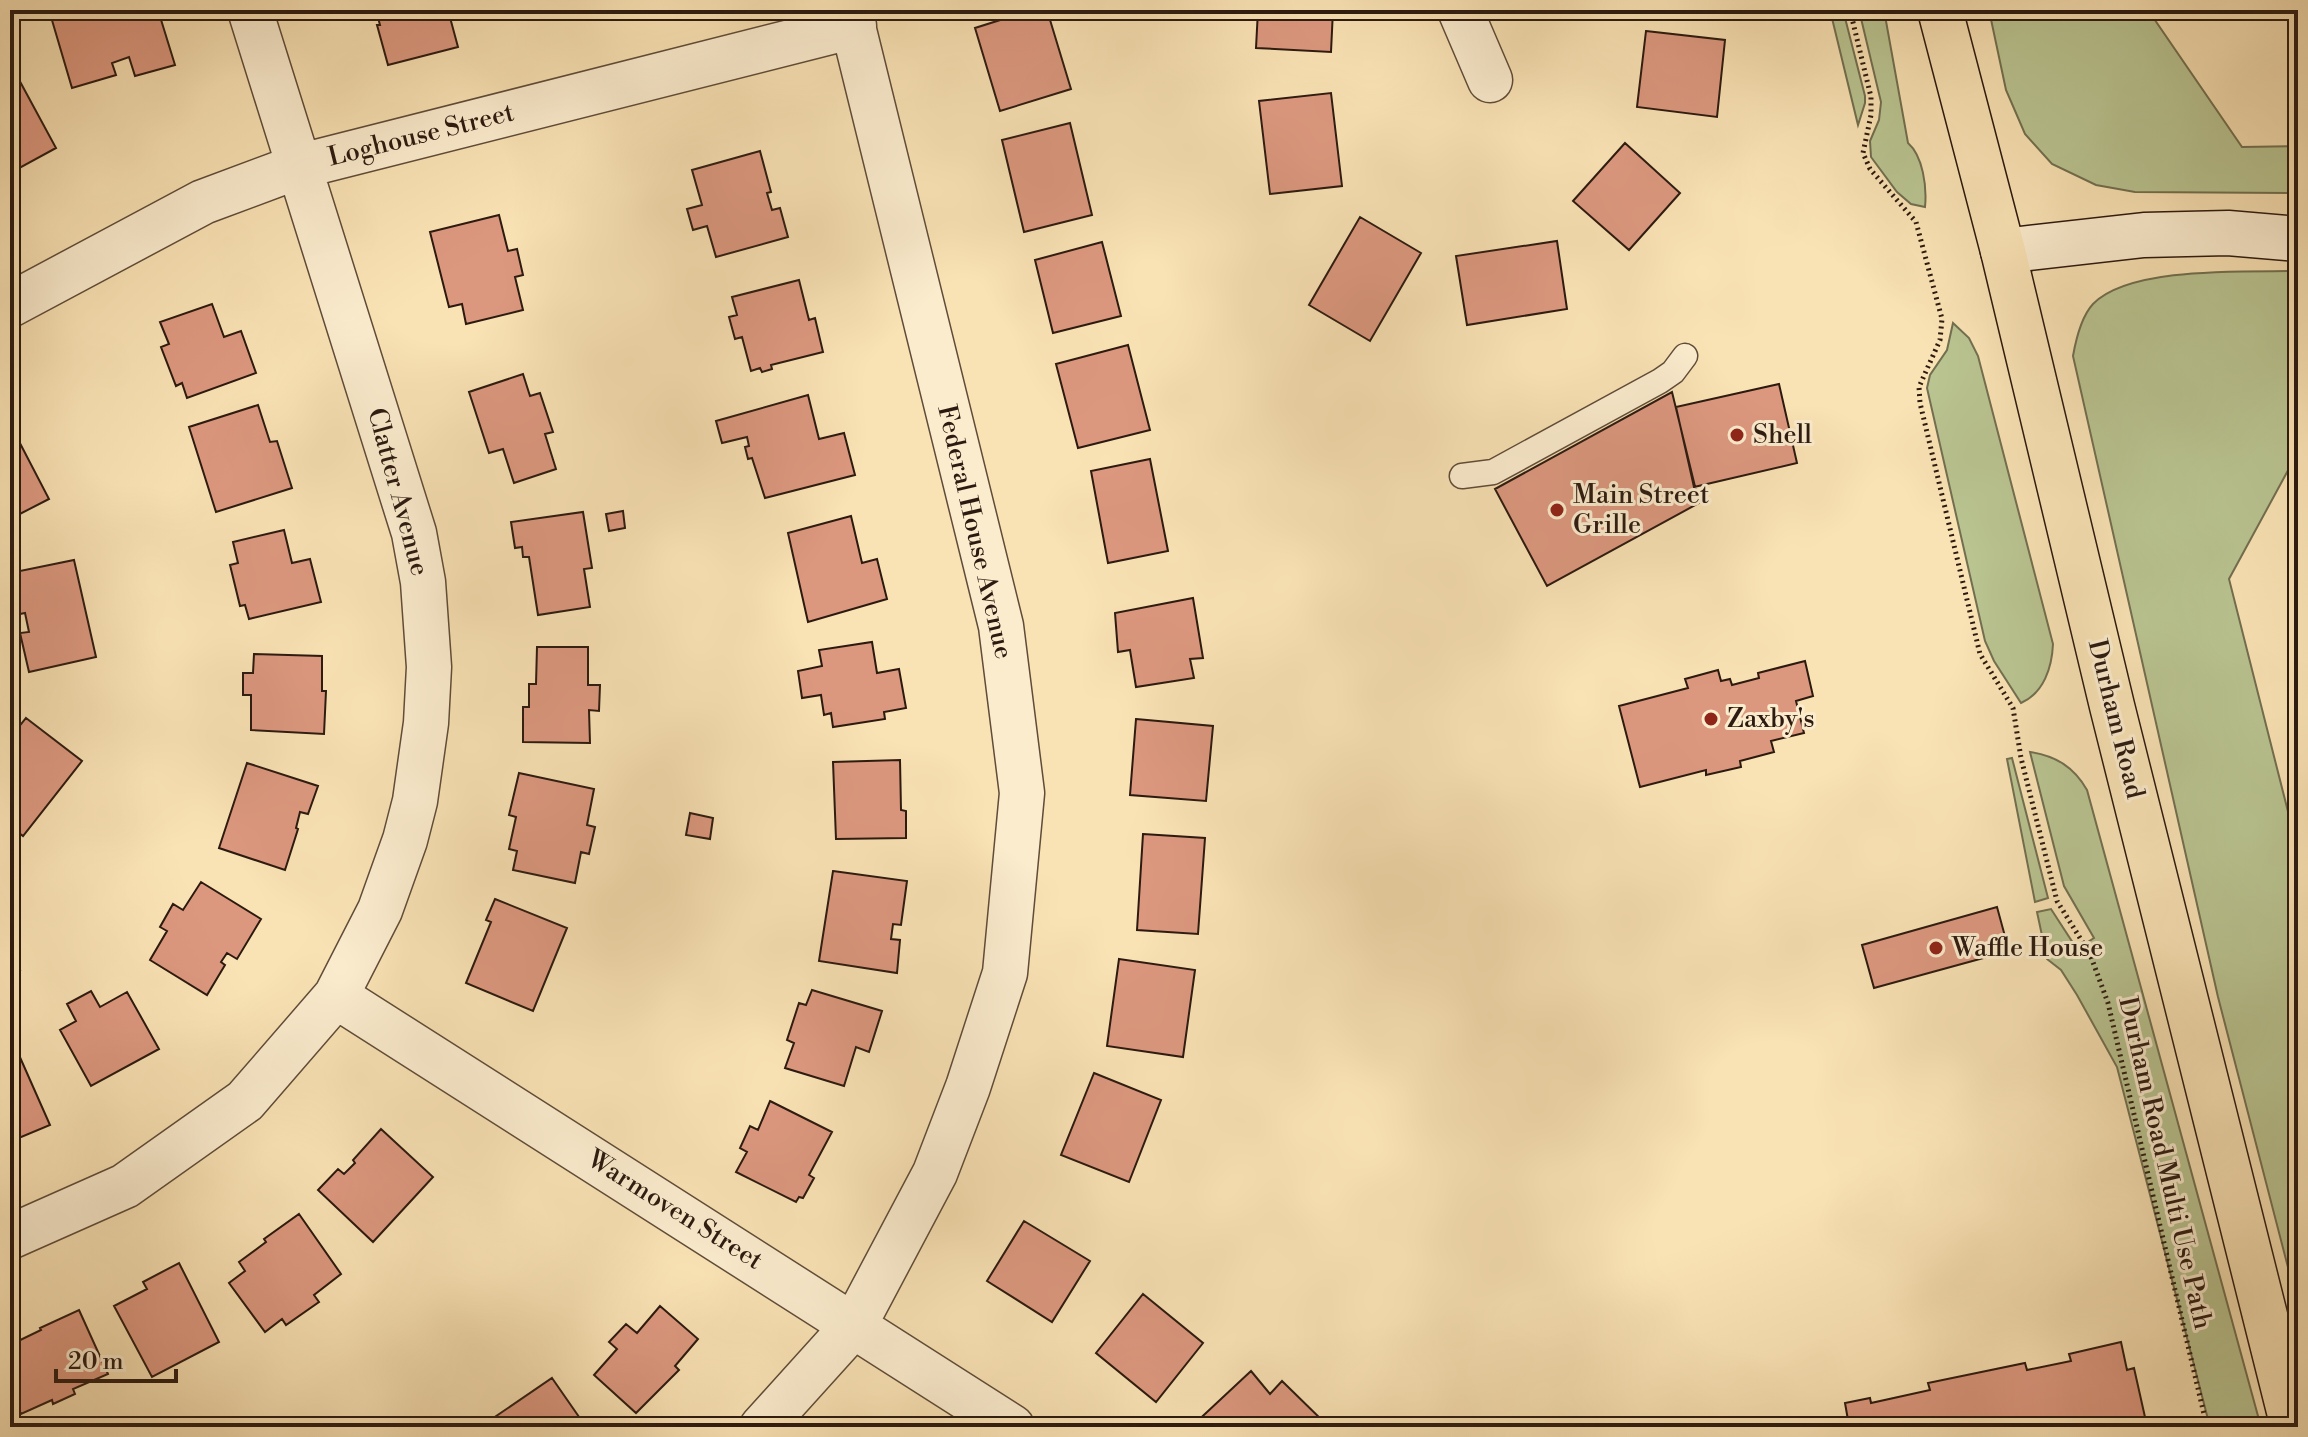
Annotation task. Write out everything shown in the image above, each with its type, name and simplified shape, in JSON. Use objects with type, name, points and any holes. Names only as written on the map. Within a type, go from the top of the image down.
[{"type":"main road","name":"Durham Road","points":[[1940,10],[2003,251],[2112,706],[2293,1427]]},
{"type":"street","name":"Clatter Avenue","points":[[10,1237],[125,1186],[245,1101],[336,996],[380,910],[405,840],[415,801],[425,734],[429,667],[423,582],[414,533],[250,10]]},
{"type":"street","points":[[1460,10],[1490,80]]},
{"type":"street","name":"Loghouse Street","points":[[10,305],[203,202],[297,167],[852,18]]},
{"type":"street","name":"Federal House Avenue","points":[[762,1427],[855,1324],[935,1173],[968,1087],[1005,973],[1022,793],[1001,626],[852,18]]},
{"type":"street","points":[[2003,251],[2144,235],[2228,233],[2298,239]]},
{"type":"street","name":"Warmoven Street","points":[[336,996],[855,1324],[1012,1427]]},
{"type":"lane","points":[[1462,476],[1493,472],[1660,381],[1673,372],[1685,356]]},
{"type":"path","name":"Durham Road Multi Use Path","points":[[1850,10],[1871,97],[1871,115],[1863,153],[1870,169],[1916,222],[1942,319],[1940,340],[1919,387],[1920,403],[1980,654],[2013,708],[2021,758],[2057,901],[2090,954],[2108,1003],[2207,1427]]},
{"type":"green space","points":[[1830,10],[1843,10],[1865,96],[1858,125]]},
{"type":"green space","points":[[1859,10],[1884,10],[1908,143],[1923,172],[1925,207],[1911,204],[1897,192],[1871,157],[1870,141],[1879,120],[1881,102]]},
{"type":"green space","points":[[1989,10],[2148,10],[2242,147],[2298,146],[2298,193],[2135,192],[2096,185],[2052,164],[2025,134],[2006,90]]},
{"type":"green space","points":[[2298,271],[2298,452],[2229,579],[2298,851],[2298,1306],[2218,997],[2073,356],[2082,322],[2093,304],[2110,292],[2133,283],[2190,274]]},
{"type":"green space","points":[[1953,323],[1969,338],[1978,356],[2053,644],[2051,662],[2041,686],[2021,703],[1985,641],[1927,388],[1930,375],[1947,350]]},
{"type":"green space","points":[[2030,752],[2063,764],[2087,790],[2261,1427],[2210,1427],[2117,1067],[2061,970],[2047,959],[2037,912],[2051,909],[2077,949],[2094,938],[2064,886]]},
{"type":"green space","points":[[2012,758],[2048,898],[2035,902],[2007,759]]},
{"type":"building","points":[[49,10],[158,10],[175,65],[135,76],[129,57],[112,63],[116,75],[72,88]]},
{"type":"building","points":[[376,10],[448,10],[458,47],[388,65]]},
{"type":"building","points":[[1032,10],[1047,10],[1071,89],[1000,111],[975,28]]},
{"type":"building","points":[[1258,10],[1333,10],[1331,52],[1256,48]]},
{"type":"building","points":[[1646,31],[1725,40],[1717,117],[1637,107]]},
{"type":"building","points":[[17,76],[56,148],[14,171],[10,164],[10,80]]},
{"type":"building","points":[[1331,93],[1342,186],[1270,194],[1259,101]]},
{"type":"building","points":[[1070,123],[1092,215],[1024,232],[1002,140]]},
{"type":"building","points":[[1625,143],[1680,193],[1629,250],[1573,201]]},
{"type":"building","points":[[760,151],[771,192],[767,193],[772,210],[780,208],[788,237],[716,257],[707,226],[693,230],[687,209],[702,205],[692,170]]},
{"type":"building","points":[[499,215],[508,251],[517,249],[523,275],[515,277],[523,310],[466,324],[462,304],[449,307],[430,232]]},
{"type":"building","points":[[1360,217],[1421,253],[1370,341],[1309,305]]},
{"type":"building","points":[[1557,241],[1567,309],[1467,325],[1456,256]]},
{"type":"building","points":[[1102,242],[1121,316],[1053,333],[1035,260]]},
{"type":"building","points":[[799,280],[809,320],[815,318],[823,352],[771,365],[772,369],[762,372],[760,368],[751,371],[742,337],[735,339],[729,317],[737,315],[732,297]]},
{"type":"building","points":[[212,304],[224,337],[241,331],[256,373],[187,398],[182,383],[176,386],[161,347],[169,344],[160,322]]},
{"type":"building","points":[[1128,345],[1150,430],[1078,448],[1056,364]]},
{"type":"building","points":[[523,374],[530,396],[540,393],[553,432],[545,434],[556,469],[514,483],[503,449],[489,453],[469,392]]},
{"type":"building","name":"Shell","points":[[1779,384],[1797,463],[1694,487],[1676,407]]},
{"type":"building","points":[[1672,392],[1699,503],[1547,586],[1495,489]]},
{"type":"building","points":[[808,395],[819,439],[844,433],[855,475],[765,498],[752,458],[748,459],[745,447],[749,446],[747,437],[722,443],[716,421]]},
{"type":"building","points":[[258,405],[270,442],[277,441],[292,488],[216,512],[189,427]]},
{"type":"building","points":[[10,424],[49,499],[10,519]]},
{"type":"building","points":[[1150,459],[1168,551],[1108,563],[1091,471]]},
{"type":"building","points":[[623,511],[625,528],[609,531],[606,514]]},
{"type":"building","points":[[583,512],[592,568],[584,569],[590,607],[538,615],[529,557],[523,557],[522,547],[515,548],[511,522]]},
{"type":"building","points":[[851,516],[862,563],[877,559],[887,599],[808,622],[788,533]]},
{"type":"building","points":[[284,530],[292,563],[310,559],[321,602],[249,619],[245,605],[240,606],[230,565],[238,563],[233,542]]},
{"type":"building","points":[[74,560],[96,657],[29,672],[20,633],[29,632],[25,613],[15,615],[10,573]]},
{"type":"building","points":[[1193,598],[1203,658],[1190,659],[1194,678],[1136,687],[1130,650],[1118,652],[1115,613]]},
{"type":"building","points":[[872,642],[877,673],[899,669],[906,708],[884,712],[885,719],[833,727],[831,713],[824,715],[821,695],[802,698],[798,671],[822,666],[819,650]]},
{"type":"building","points":[[537,647],[588,647],[588,685],[600,685],[599,711],[589,710],[590,743],[523,742],[523,707],[529,707],[529,684],[536,684]]},
{"type":"building","points":[[254,654],[322,656],[322,691],[326,691],[324,734],[251,730],[251,695],[243,695],[243,673],[253,673]]},
{"type":"building","name":"Zaxby's","points":[[1805,661],[1813,696],[1796,701],[1804,733],[1771,741],[1774,752],[1740,761],[1741,767],[1706,775],[1706,770],[1640,787],[1619,706],[1688,688],[1685,679],[1718,670],[1721,681],[1730,679],[1732,685],[1759,678],[1758,673]]},
{"type":"building","points":[[26,718],[82,761],[23,836],[10,826],[10,738]]},
{"type":"building","points":[[1136,719],[1213,726],[1206,801],[1130,795]]},
{"type":"building","points":[[900,760],[901,810],[906,811],[906,838],[836,839],[833,762]]},
{"type":"building","points":[[247,763],[318,786],[308,814],[300,812],[285,870],[219,848]]},
{"type":"building","points":[[519,773],[594,789],[587,825],[595,827],[589,854],[581,852],[575,883],[513,870],[517,851],[509,849],[516,817],[509,815]]},
{"type":"building","points":[[690,813],[713,818],[710,839],[686,835]]},
{"type":"building","points":[[1143,834],[1205,838],[1198,934],[1137,930]]},
{"type":"building","points":[[833,871],[907,881],[901,925],[893,924],[891,939],[900,940],[897,973],[819,961]]},
{"type":"building","points":[[201,882],[261,919],[237,959],[227,953],[221,962],[225,965],[207,995],[150,960],[167,931],[160,927],[173,904],[183,910]]},
{"type":"building","points":[[495,899],[567,928],[533,1011],[466,983],[491,922],[486,920]]},
{"type":"building","name":"Waffle House","points":[[1997,907],[2009,951],[1874,988],[1862,945]]},
{"type":"building","points":[[10,948],[20,970],[10,974]]},
{"type":"building","points":[[1119,959],[1195,970],[1183,1057],[1107,1046]]},
{"type":"building","points":[[812,990],[882,1011],[869,1052],[856,1047],[844,1086],[785,1068],[794,1043],[787,1040],[799,1003],[806,1005]]},
{"type":"building","points":[[91,991],[100,1007],[127,992],[159,1049],[91,1086],[60,1030],[76,1021],[67,1004]]},
{"type":"building","points":[[15,1046],[50,1125],[14,1140],[10,1134],[10,1048]]},
{"type":"building","points":[[1094,1073],[1161,1100],[1129,1182],[1061,1155]]},
{"type":"building","points":[[770,1101],[832,1132],[809,1175],[814,1178],[803,1198],[799,1197],[796,1202],[736,1172],[747,1152],[740,1148],[750,1126],[758,1130]]},
{"type":"building","points":[[381,1129],[433,1177],[373,1242],[318,1190],[338,1169],[344,1174]]},
{"type":"building","points":[[299,1214],[341,1274],[314,1295],[319,1302],[286,1325],[282,1319],[265,1332],[229,1283],[245,1271],[239,1262]]},
{"type":"building","points":[[1024,1221],[1090,1261],[1052,1322],[987,1281]]},
{"type":"building","points":[[179,1263],[219,1342],[152,1377],[114,1306],[147,1289],[143,1282]]},
{"type":"building","points":[[1143,1294],[1203,1343],[1156,1402],[1096,1353]]},
{"type":"building","points":[[660,1306],[698,1339],[675,1366],[679,1370],[636,1413],[594,1375],[617,1349],[609,1342],[626,1324],[637,1333]]},
{"type":"building","points":[[79,1310],[108,1374],[73,1389],[75,1394],[21,1414],[10,1390],[10,1345]]},
{"type":"building","points":[[2121,1342],[2127,1370],[2134,1368],[2147,1426],[1831,1427],[1830,1423],[1848,1420],[1845,1403],[1870,1398],[1871,1403],[1930,1390],[1928,1383],[2025,1363],[2027,1370],[2071,1361],[2069,1354]]},
{"type":"building","points":[[1251,1371],[1270,1394],[1282,1381],[1326,1424],[1323,1427],[1191,1427]]},
{"type":"building","points":[[552,1378],[586,1427],[489,1427],[486,1423]]},
{"type":"place","name":"Shell","points":[[1737,435]]},
{"type":"place","name":"Main Street Grille","points":[[1557,510]]},
{"type":"place","name":"Zaxby's","points":[[1711,719]]},
{"type":"place","name":"Waffle House","points":[[1936,948]]}]
